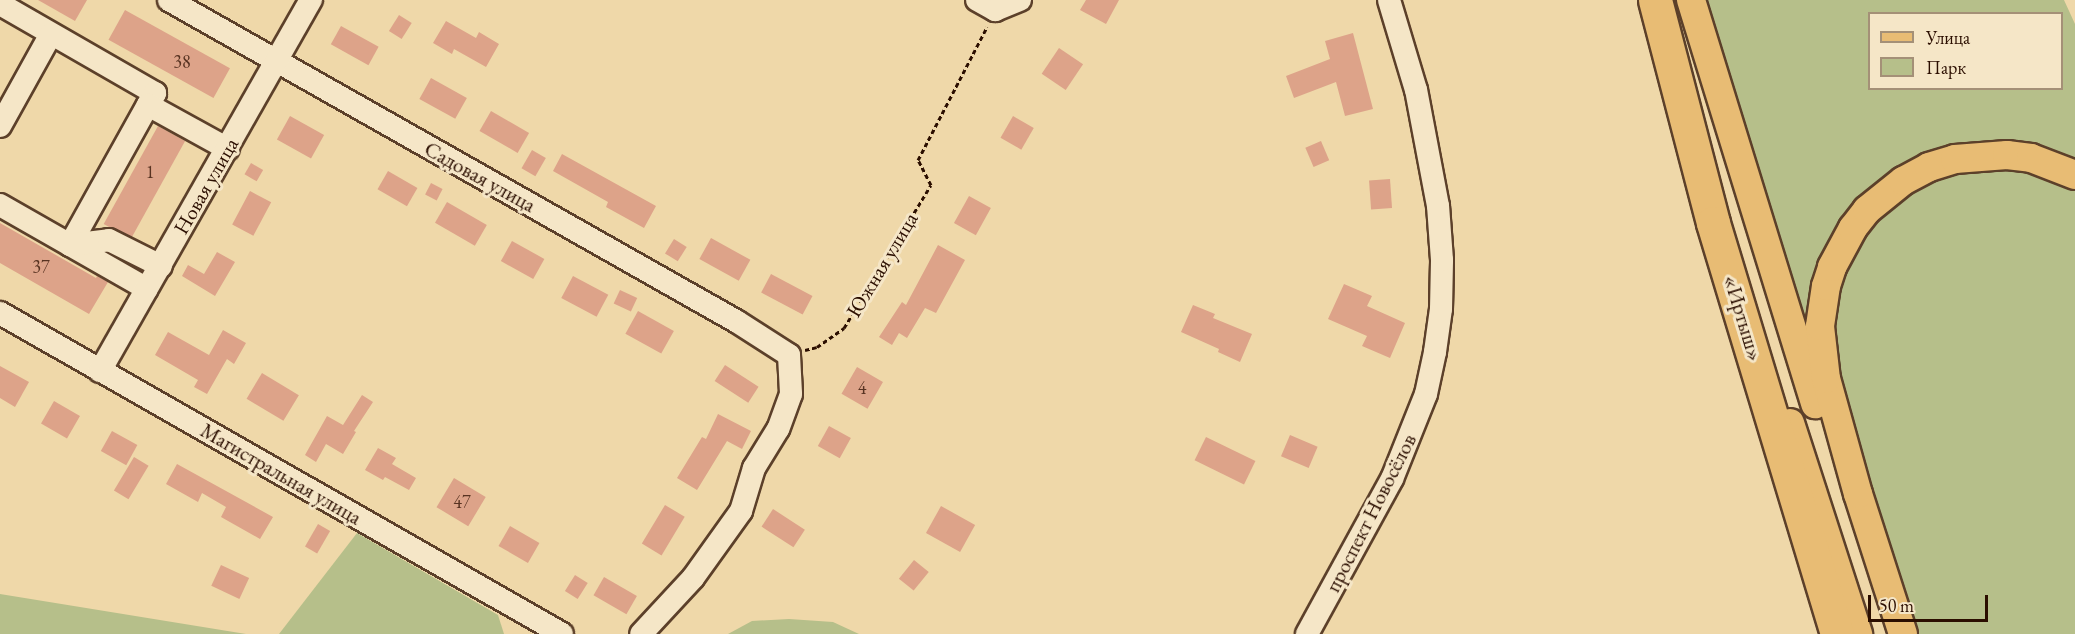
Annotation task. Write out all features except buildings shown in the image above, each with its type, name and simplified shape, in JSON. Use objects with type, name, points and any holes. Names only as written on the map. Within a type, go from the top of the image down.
[{"type":"highway","name":"«Иртыш»","points":[[1655,2],[1713,223],[1837,634]]},
{"type":"main road","points":[[1691,0],[1806,376],[1889,634]]},
{"type":"main road","points":[[1655,2],[1858,634]]},
{"type":"main road","points":[[1903,634],[1858,494],[1826,379],[1820,326],[1822,302],[1832,267],[1853,228],[1867,210],[1903,181],[1929,167],[1955,159],[2007,155],[2031,158],[2075,175]]},
{"type":"street","name":"Садовая улица","points":[[170,0],[736,321],[789,355]]},
{"type":"street","name":"Новая улица","points":[[100,371],[311,0]]},
{"type":"street","points":[[986,5],[1020,0]]},
{"type":"street","name":"проспект Новосёлов","points":[[1307,634],[1392,479],[1426,394],[1436,352],[1443,260],[1438,206],[1416,90],[1389,0]]},
{"type":"street","points":[[0,4],[155,93],[70,245]]},
{"type":"street","points":[[0,126],[51,34]]},
{"type":"street","points":[[148,105],[228,149]]},
{"type":"street","points":[[0,205],[147,289]]},
{"type":"street","points":[[70,245],[110,240],[161,266]]},
{"type":"street","name":"Магистральная улица","points":[[0,313],[558,633]]},
{"type":"street","points":[[641,634],[693,578],[741,511],[754,468],[778,429],[791,394],[789,355]]},
{"type":"path","name":"Южная улица","points":[[789,355],[817,346],[844,328],[931,185],[918,159],[986,5]]},
{"type":"green space","points":[[1705,0],[2064,0],[2075,24],[2075,164],[2049,153],[1876,185],[1806,332]]},
{"type":"green space","points":[[2011,164],[2075,186],[2075,634],[1912,634],[1830,349],[1837,284],[1862,234],[1886,208],[1914,186],[1959,168]]},
{"type":"green space","points":[[357,533],[498,615],[504,634],[279,634]]},
{"type":"green space","points":[[0,594],[246,634],[0,634]]},
{"type":"green space","points":[[789,619],[833,622],[859,634],[728,634],[752,621]]}]
